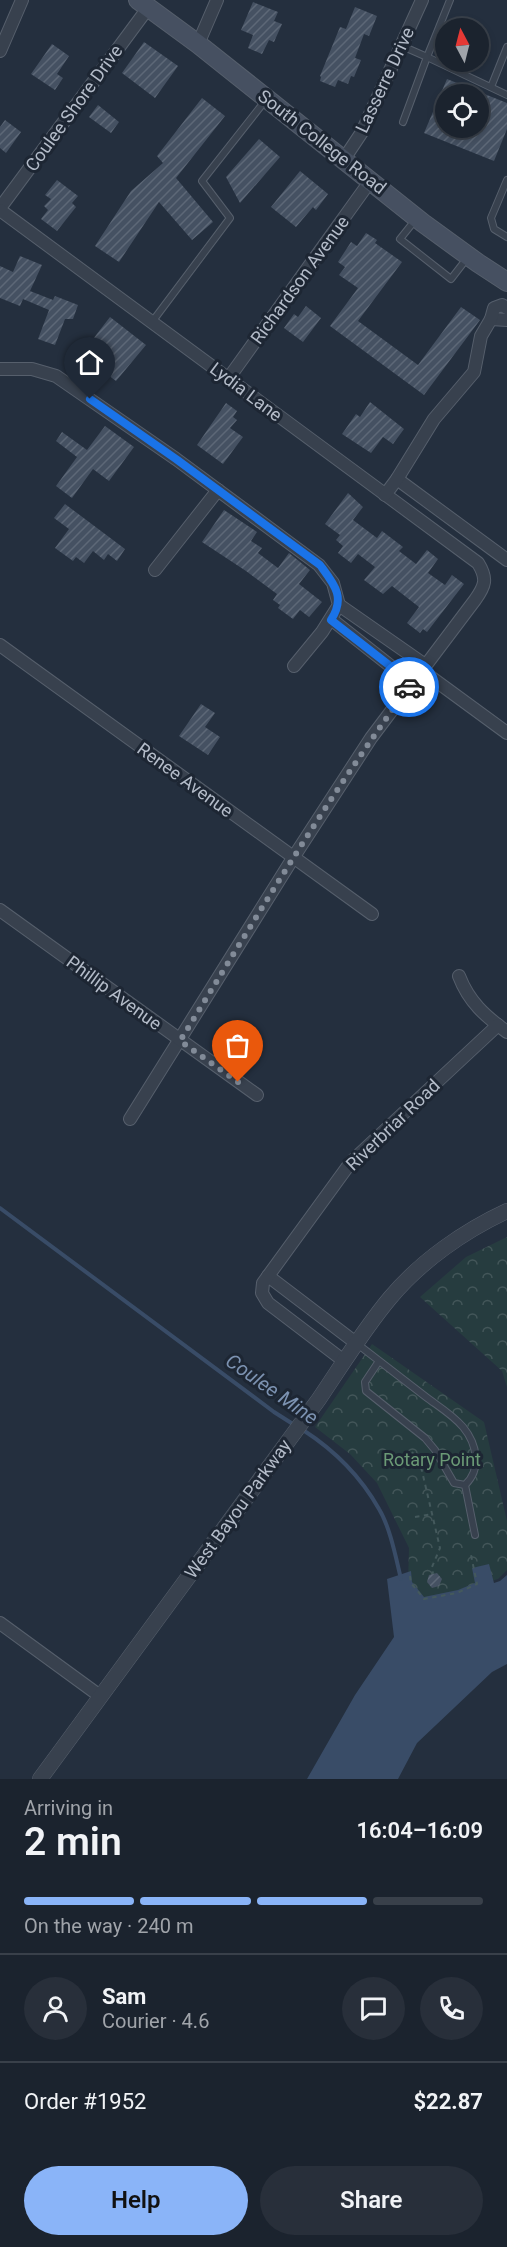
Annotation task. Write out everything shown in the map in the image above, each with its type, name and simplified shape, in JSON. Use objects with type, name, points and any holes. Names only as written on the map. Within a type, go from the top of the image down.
[{"type":"main road","name":"South College Road","points":[[143,4],[198,44],[468,256],[507,282]]},
{"type":"street","points":[[0,51],[22,0]]},
{"type":"street","points":[[198,44],[217,0]]},
{"type":"street","name":"Lasserre Drive","points":[[344,159],[363,132],[422,0]]},
{"type":"street","name":"Coulee Shore Drive","points":[[1,214],[143,4]]},
{"type":"street","name":"Richardson Avenue","points":[[228,379],[371,180]]},
{"type":"street","name":"Lydia Lane","points":[[1,214],[478,563],[486,579],[484,587],[423,667]]},
{"type":"street","points":[[385,495],[398,479],[434,419],[474,372],[481,336],[491,319],[494,308],[497,305],[507,308]]},
{"type":"street","points":[[491,319],[507,320]]},
{"type":"street","points":[[0,369],[32,369],[56,376],[218,490],[320,565],[333,583],[339,605],[423,667],[507,734]]},
{"type":"street","points":[[398,479],[507,560]]},
{"type":"street","points":[[155,570],[218,490]]},
{"type":"street","points":[[294,666],[331,620],[339,605]]},
{"type":"street","points":[[331,620],[412,683]]},
{"type":"street","name":"Renee Avenue","points":[[0,645],[372,914]]},
{"type":"street","points":[[130,1119],[293,858],[371,738],[423,667]]},
{"type":"street","name":"Phillip Avenue","points":[[0,910],[257,1095]]},
{"type":"street","points":[[459,976],[473,1003],[502,1029]]},
{"type":"street","name":"Riverbriar Road","points":[[344,1361],[268,1304],[262,1293],[263,1283],[351,1162],[502,1029]]},
{"type":"street","name":"West Bayou Parkway","points":[[40,1779],[319,1399],[390,1297],[412,1276],[467,1232],[507,1211]]},
{"type":"street","points":[[268,1276],[356,1343]]},
{"type":"street","points":[[0,1623],[100,1696]]},
{"type":"lane","points":[[403,122],[450,0]]},
{"type":"lane","points":[[401,46],[507,95]]},
{"type":"lane","points":[[490,87],[507,47]]},
{"type":"lane","points":[[151,322],[230,218],[202,181],[267,99]]},
{"type":"lane","points":[[507,180],[491,218],[494,229],[507,237]]},
{"type":"lane","points":[[417,217],[400,239],[451,279],[468,256]]},
{"type":"lane","points":[[356,1343],[448,1414],[462,1426],[471,1439],[476,1455],[474,1477],[465,1485],[454,1484],[435,1450],[425,1438],[366,1391],[365,1382],[379,1361]]},
{"type":"lane","points":[[465,1485],[475,1535]]},
{"type":"path","points":[[412,1452],[419,1461],[422,1471],[440,1548],[432,1567],[433,1574]]},
{"type":"path","points":[[415,1517],[432,1514]]},
{"type":"path","points":[[410,1576],[411,1583],[424,1599],[458,1593],[477,1584],[471,1555]]},
{"type":"green space","points":[[507,1237],[507,1387],[502,1371],[420,1297],[466,1257]]},
{"type":"green space","name":"Rotary Point","points":[[372,1344],[484,1422],[507,1521],[507,1570],[498,1579],[422,1601],[408,1584],[409,1548],[377,1483],[350,1454],[315,1427]]},
{"type":"water","points":[[489,1564],[494,1583],[507,1575],[507,1664],[492,1672],[417,1743],[398,1779],[307,1779],[355,1695],[394,1637],[387,1579],[411,1571],[412,1582],[424,1597],[458,1590],[475,1583],[472,1568]]},
{"type":"building","points":[[253,2],[278,12],[274,21],[282,24],[274,42],[269,40],[262,54],[248,48],[253,35],[241,30]]},
{"type":"building","points":[[355,7],[377,16],[369,36],[364,34],[355,58],[361,60],[354,77],[351,76],[348,84],[338,80],[335,87],[320,81],[320,76],[340,27],[346,29]]},
{"type":"building","points":[[144,42],[178,66],[155,98],[122,73]]},
{"type":"building","points":[[52,44],[69,56],[57,74],[63,78],[55,90],[31,74]]},
{"type":"building","points":[[447,79],[460,84],[445,84]]},
{"type":"building","points":[[489,96],[507,103],[507,129],[494,161],[436,138],[489,138]]},
{"type":"building","points":[[202,98],[225,116],[176,178],[213,222],[192,240],[159,202],[119,262],[95,246],[131,191],[163,163],[157,156]]},
{"type":"building","points":[[98,105],[119,122],[111,133],[89,117]]},
{"type":"building","points":[[435,107],[435,137],[424,133]]},
{"type":"building","points":[[5,120],[21,132],[6,153],[0,148],[0,127]]},
{"type":"building","points":[[259,139],[280,157],[240,203],[226,177]]},
{"type":"building","points":[[300,171],[328,194],[316,210],[313,207],[296,227],[271,207]]},
{"type":"building","points":[[57,180],[78,196],[72,203],[76,207],[57,231],[41,219],[48,210],[44,206],[51,199],[45,195]]},
{"type":"building","points":[[366,233],[377,240],[375,243],[402,262],[358,321],[418,365],[461,307],[480,320],[424,395],[330,326],[358,288],[339,275],[345,267],[338,262],[351,242],[357,246]]},
{"type":"building","points":[[20,256],[42,265],[30,291],[53,300],[55,296],[78,305],[73,319],[65,319],[55,345],[38,339],[49,310],[23,299],[20,306],[0,298],[0,266],[13,272]]},
{"type":"building","points":[[306,306],[321,318],[303,342],[284,328],[294,314],[298,317]]},
{"type":"building","points":[[110,317],[146,345],[116,381],[92,363],[87,369],[76,361]]},
{"type":"building","points":[[370,402],[404,429],[393,444],[383,437],[371,453],[342,434],[356,414],[360,417]]},
{"type":"building","points":[[226,403],[237,411],[233,417],[237,420],[230,428],[243,437],[223,464],[197,445]]},
{"type":"building","points":[[105,426],[134,447],[109,481],[93,469],[72,498],[56,486],[77,457],[56,441],[62,432],[87,450]]},
{"type":"building","points":[[348,493],[363,507],[353,520],[377,538],[382,531],[403,547],[399,551],[416,564],[427,550],[438,559],[428,573],[445,585],[452,575],[464,584],[427,632],[423,629],[420,633],[407,623],[419,607],[392,586],[383,594],[364,580],[375,567],[358,554],[351,563],[338,553],[343,546],[336,540],[340,535],[325,524]]},
{"type":"building","points":[[65,504],[125,549],[117,561],[108,554],[104,560],[93,551],[84,563],[76,557],[73,561],[55,548],[69,529],[54,518]]},
{"type":"building","points":[[224,510],[257,532],[251,541],[262,548],[258,553],[278,568],[289,553],[310,570],[299,584],[322,602],[309,617],[300,610],[293,619],[278,608],[280,605],[273,600],[277,594],[202,542]]},
{"type":"building","points":[[201,704],[215,713],[205,727],[220,737],[208,755],[179,736]]},
{"type":"building","points":[[437,1573],[442,1579],[439,1586],[432,1588],[427,1582],[429,1575]]},
{"type":"waterway","name":"Coulee Mine","points":[[0,1208],[296,1426]]},
{"type":"waterway","name":"Coulee Mine","points":[[303,1430],[346,1465],[372,1497],[383,1516],[401,1579]]},
{"type":"way so far","points":[[238,1082],[180,1041],[293,858],[371,738],[409,687]]},
{"type":"route","points":[[90,399],[320,565],[333,583],[339,601],[331,620],[412,683],[409,687]]}]
